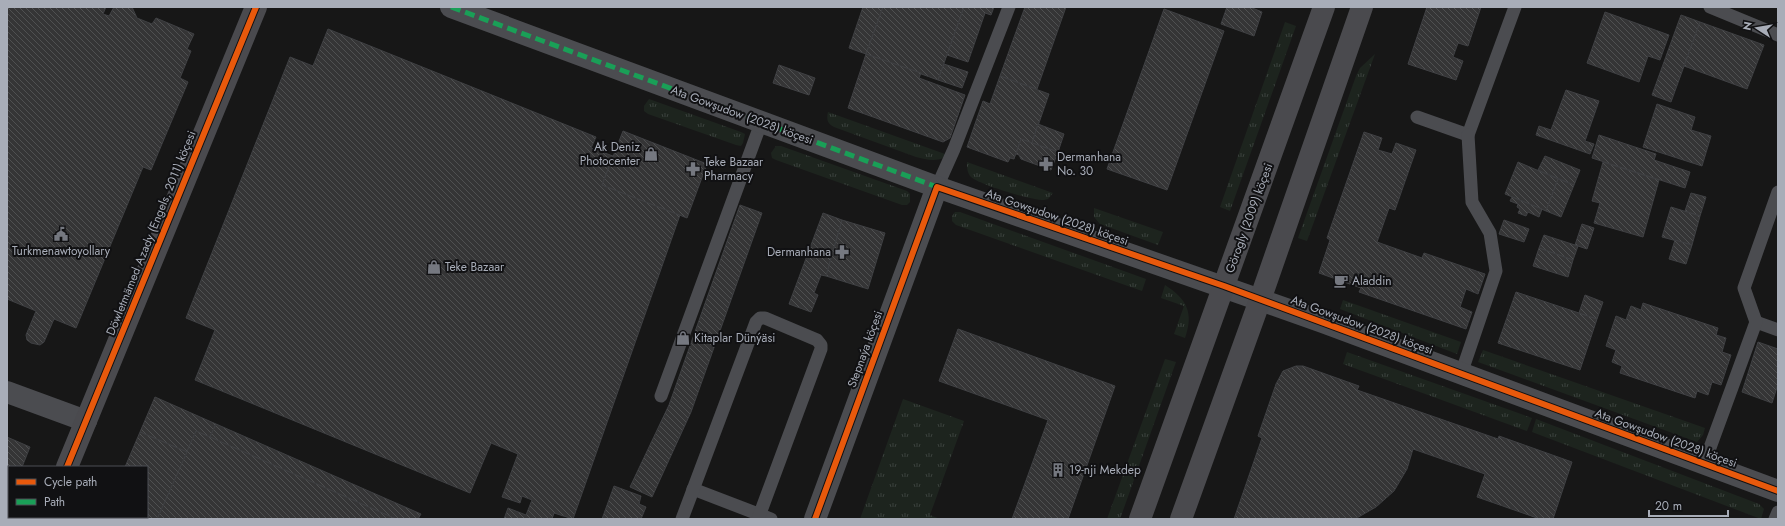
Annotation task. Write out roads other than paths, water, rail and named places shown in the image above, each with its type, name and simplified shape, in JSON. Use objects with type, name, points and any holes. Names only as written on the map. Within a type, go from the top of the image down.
[{"type":"main road","name":"Döwletmämed Azady (Engels, 2011) köçesi","points":[[67,466],[256,7]]},
{"type":"main road","name":"Görogly (2009) köçesi","points":[[1140,519],[1324,7]]},
{"type":"main road","points":[[1181,519],[1260,300],[1362,7]]},
{"type":"street","name":"Ata Gowşudow (2028) köçesi","points":[[451,7],[937,187],[1224,286],[1778,491]]},
{"type":"street","name":"Stepnaýa köçesi","points":[[815,519],[937,187]]},
{"type":"street","points":[[7,392],[86,421]]},
{"type":"lane","points":[[937,187],[954,149],[1009,7]]},
{"type":"lane","points":[[1461,374],[1496,271],[1490,233],[1472,202],[1468,135],[1515,7]]},
{"type":"lane","points":[[1710,7],[1778,35]]},
{"type":"lane","points":[[1417,117],[1468,135]]},
{"type":"lane","points":[[661,396],[761,123]]},
{"type":"lane","points":[[1704,464],[1756,322],[1744,288],[1778,192]]},
{"type":"lane","points":[[682,519],[693,489],[756,322],[760,318],[765,318],[817,340],[821,345],[821,350],[763,517],[693,489]]},
{"type":"lane","points":[[1756,322],[1778,330]]},
{"type":"lane","points":[[1775,519],[1778,512]]},
{"type":"place","name":"Ak Deniz Photocenter","points":[[651,154]]},
{"type":"place","name":"Dermanhana No. 30","points":[[1046,164]]},
{"type":"place","name":"Teke Bazaar Pharmacy","points":[[693,169]]},
{"type":"place","name":"Turkmenawtoyollary","points":[[61,234]]},
{"type":"place","name":"Dermanhana","points":[[842,252]]},
{"type":"place","name":"Teke Bazaar","points":[[434,267]]},
{"type":"place","name":"Aladdin","points":[[1341,281]]},
{"type":"place","name":"Kitaplar Dünýäsi","points":[[683,338]]},
{"type":"place","name":"19-nji Mekdep","points":[[1058,470]]}]
